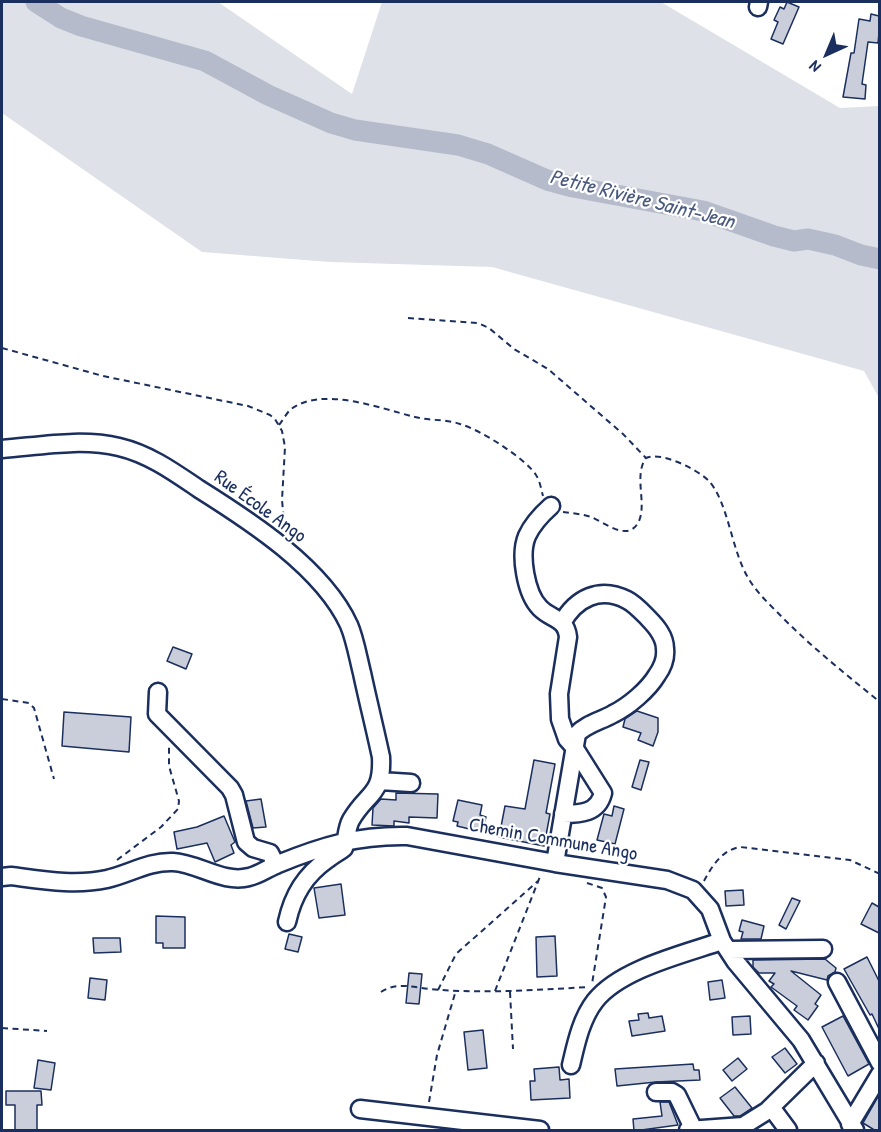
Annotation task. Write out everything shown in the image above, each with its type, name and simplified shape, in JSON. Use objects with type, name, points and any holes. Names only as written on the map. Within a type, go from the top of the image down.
[{"type":"street","name":"Rue École Ango","points":[[2,449],[101,443],[141,454],[198,488],[286,550],[332,597],[349,625],[381,757],[380,781]]},
{"type":"street","points":[[551,506],[527,536],[524,548],[528,587],[541,609],[567,629],[568,638],[559,694],[560,719],[567,739],[603,793],[601,801],[591,811],[563,814]]},
{"type":"street","points":[[555,863],[577,734],[582,729],[615,713],[647,689],[664,661],[665,649],[662,636],[652,622],[629,600],[614,595],[586,597],[576,603],[562,623]]},
{"type":"street","points":[[158,692],[152,717],[171,728],[230,788],[234,795],[246,842],[254,848],[270,853],[276,864]]},
{"type":"street","points":[[287,922],[292,900],[298,888],[325,860],[344,848],[351,821],[372,796],[380,781],[411,783]]},
{"type":"street","name":"Chemin Commune Ango","points":[[2,877],[91,882],[108,879],[148,865],[173,862],[240,879],[256,875],[276,864],[345,840],[407,836],[555,863],[667,880],[693,890],[702,898]]},
{"type":"street","points":[[702,898],[710,909],[725,946],[765,999],[801,1040],[852,1127]]},
{"type":"street","points":[[571,1065],[585,1019],[594,1003],[611,985],[644,969],[725,946],[823,949]]},
{"type":"street","points":[[837,982],[879,1063]]},
{"type":"street","points":[[688,1131],[743,1126],[771,1107],[816,1063]]},
{"type":"street","points":[[852,1127],[879,1074]]},
{"type":"street","points":[[656,1092],[672,1092],[677,1095],[694,1130]]},
{"type":"street","points":[[771,1107],[788,1131]]},
{"type":"street","points":[[360,1109],[540,1131]]},
{"type":"path","points":[[408,318],[478,323],[489,328],[514,349],[548,369],[623,434],[646,458]]},
{"type":"path","points":[[2,348],[103,376],[248,406],[270,415],[279,425],[285,447],[282,500],[286,550]]},
{"type":"path","points":[[279,425],[289,411],[300,404],[326,400],[361,403],[420,419],[460,423],[478,431],[528,466],[538,480],[543,498],[551,506],[563,512],[593,518],[616,530],[623,531],[634,528],[640,517],[642,466],[646,458]]},
{"type":"path","points":[[646,458],[657,456],[672,460],[689,467],[709,481],[717,493],[735,549],[750,582],[786,622],[879,702]]},
{"type":"path","points":[[873,696],[879,696]]},
{"type":"path","points":[[2,699],[29,703],[34,708],[54,779]]},
{"type":"path","points":[[117,860],[161,827],[178,809],[179,801],[169,766],[171,728]]},
{"type":"path","points":[[702,898],[705,879],[710,871],[727,850],[740,847],[850,860],[879,874]]},
{"type":"path","points":[[495,991],[541,874]]},
{"type":"path","points":[[438,990],[456,954],[538,881]]},
{"type":"path","points":[[381,992],[389,986],[397,985],[438,990],[510,992],[592,987],[606,897],[602,888],[583,882]]},
{"type":"path","points":[[428,1117],[437,1055],[456,990]]},
{"type":"path","points":[[510,992],[513,1049]]},
{"type":"path","points":[[2,1028],[47,1030]]},
{"type":"shaded area","points":[[2,2],[218,2],[352,94],[382,2],[661,2],[840,108],[879,106],[879,398],[864,371],[492,267],[330,262],[202,252],[2,113]]},
{"type":"building","points":[[787,2],[799,7],[783,44],[771,39],[778,22],[774,20],[780,7],[784,9]]},
{"type":"building","points":[[871,14],[879,16],[879,33],[878,43],[868,42],[862,84],[866,85],[865,99],[843,97],[851,53],[854,53],[859,19],[870,21]]},
{"type":"building","points":[[173,647],[192,654],[186,669],[167,661]]},
{"type":"building","points":[[637,711],[658,718],[658,732],[653,746],[638,740],[641,733],[623,727],[625,719]]},
{"type":"building","points":[[64,712],[131,717],[129,752],[62,746]]},
{"type":"building","points":[[534,760],[555,764],[546,813],[550,814],[544,846],[499,837],[505,806],[525,809]]},
{"type":"building","points":[[640,760],[649,762],[641,790],[632,787]]},
{"type":"building","points":[[396,793],[438,794],[437,818],[409,817],[409,823],[394,821],[394,826],[372,825],[373,808],[381,799],[396,800]]},
{"type":"building","points":[[261,799],[266,827],[253,828],[246,801]]},
{"type":"building","points":[[458,800],[482,805],[480,815],[486,817],[482,832],[457,826],[458,822],[453,821]]},
{"type":"building","points":[[614,806],[624,809],[615,844],[597,840],[604,814],[612,816]]},
{"type":"building","points":[[224,816],[235,842],[231,845],[234,853],[215,862],[207,843],[177,849],[174,832],[197,827]]},
{"type":"building","points":[[341,884],[345,915],[319,918],[314,888]]},
{"type":"building","points":[[743,890],[744,905],[726,906],[725,891]]},
{"type":"building","points":[[792,898],[800,901],[786,929],[779,925]]},
{"type":"building","points":[[872,903],[879,907],[879,933],[861,924]]},
{"type":"building","points":[[156,916],[185,917],[185,948],[163,948],[163,943],[156,943]]},
{"type":"building","points":[[742,920],[764,926],[761,939],[741,939],[743,932],[739,931]]},
{"type":"building","points":[[289,934],[302,937],[298,952],[285,949]]},
{"type":"building","points":[[555,936],[557,976],[537,977],[536,937]]},
{"type":"building","points":[[93,938],[120,938],[121,952],[94,953]]},
{"type":"building","points":[[867,957],[879,981],[879,1029],[844,969]]},
{"type":"building","points":[[825,959],[836,968],[827,980],[791,971],[821,995],[815,1004],[818,1006],[808,1020],[794,1010],[797,1006],[771,987],[774,984],[769,981],[775,973],[759,973],[753,967],[753,960]]},
{"type":"building","points":[[409,973],[422,974],[419,1004],[406,1003]]},
{"type":"building","points":[[90,978],[107,980],[105,1000],[88,998]]},
{"type":"building","points":[[722,980],[725,998],[710,1000],[708,982]]},
{"type":"building","points":[[648,1013],[649,1018],[662,1016],[665,1031],[632,1036],[629,1021],[639,1020],[638,1014]]},
{"type":"building","points":[[750,1016],[751,1034],[733,1035],[732,1017]]},
{"type":"building","points":[[843,1016],[869,1064],[848,1076],[822,1027]]},
{"type":"building","points":[[483,1030],[487,1068],[468,1070],[464,1032]]},
{"type":"building","points":[[785,1048],[797,1064],[785,1073],[772,1057]]},
{"type":"building","points":[[738,1058],[747,1069],[732,1081],[723,1070]]},
{"type":"building","points":[[38,1060],[55,1063],[51,1090],[34,1088]]},
{"type":"building","points":[[693,1064],[694,1070],[699,1070],[700,1080],[617,1086],[615,1069]]},
{"type":"building","points":[[559,1067],[560,1080],[569,1079],[570,1098],[531,1100],[530,1081],[535,1081],[534,1069]]},
{"type":"building","points":[[735,1087],[752,1108],[740,1116],[734,1116],[720,1098]]},
{"type":"building","points":[[6,1091],[41,1091],[42,1105],[37,1105],[37,1131],[15,1131],[15,1105],[6,1105]]},
{"type":"building","points":[[879,1095],[879,1131],[876,1131],[863,1123]]},
{"type":"building","points":[[660,1102],[669,1102],[678,1125],[634,1131],[633,1119],[662,1116]]},
{"type":"waterway","name":"Petite Rivière Saint-Jean","points":[[36,2],[61,18],[81,26],[205,61],[268,95],[331,123],[355,130],[458,145],[488,154],[547,180],[703,211],[774,236],[794,241],[808,239],[880,259]]}]
